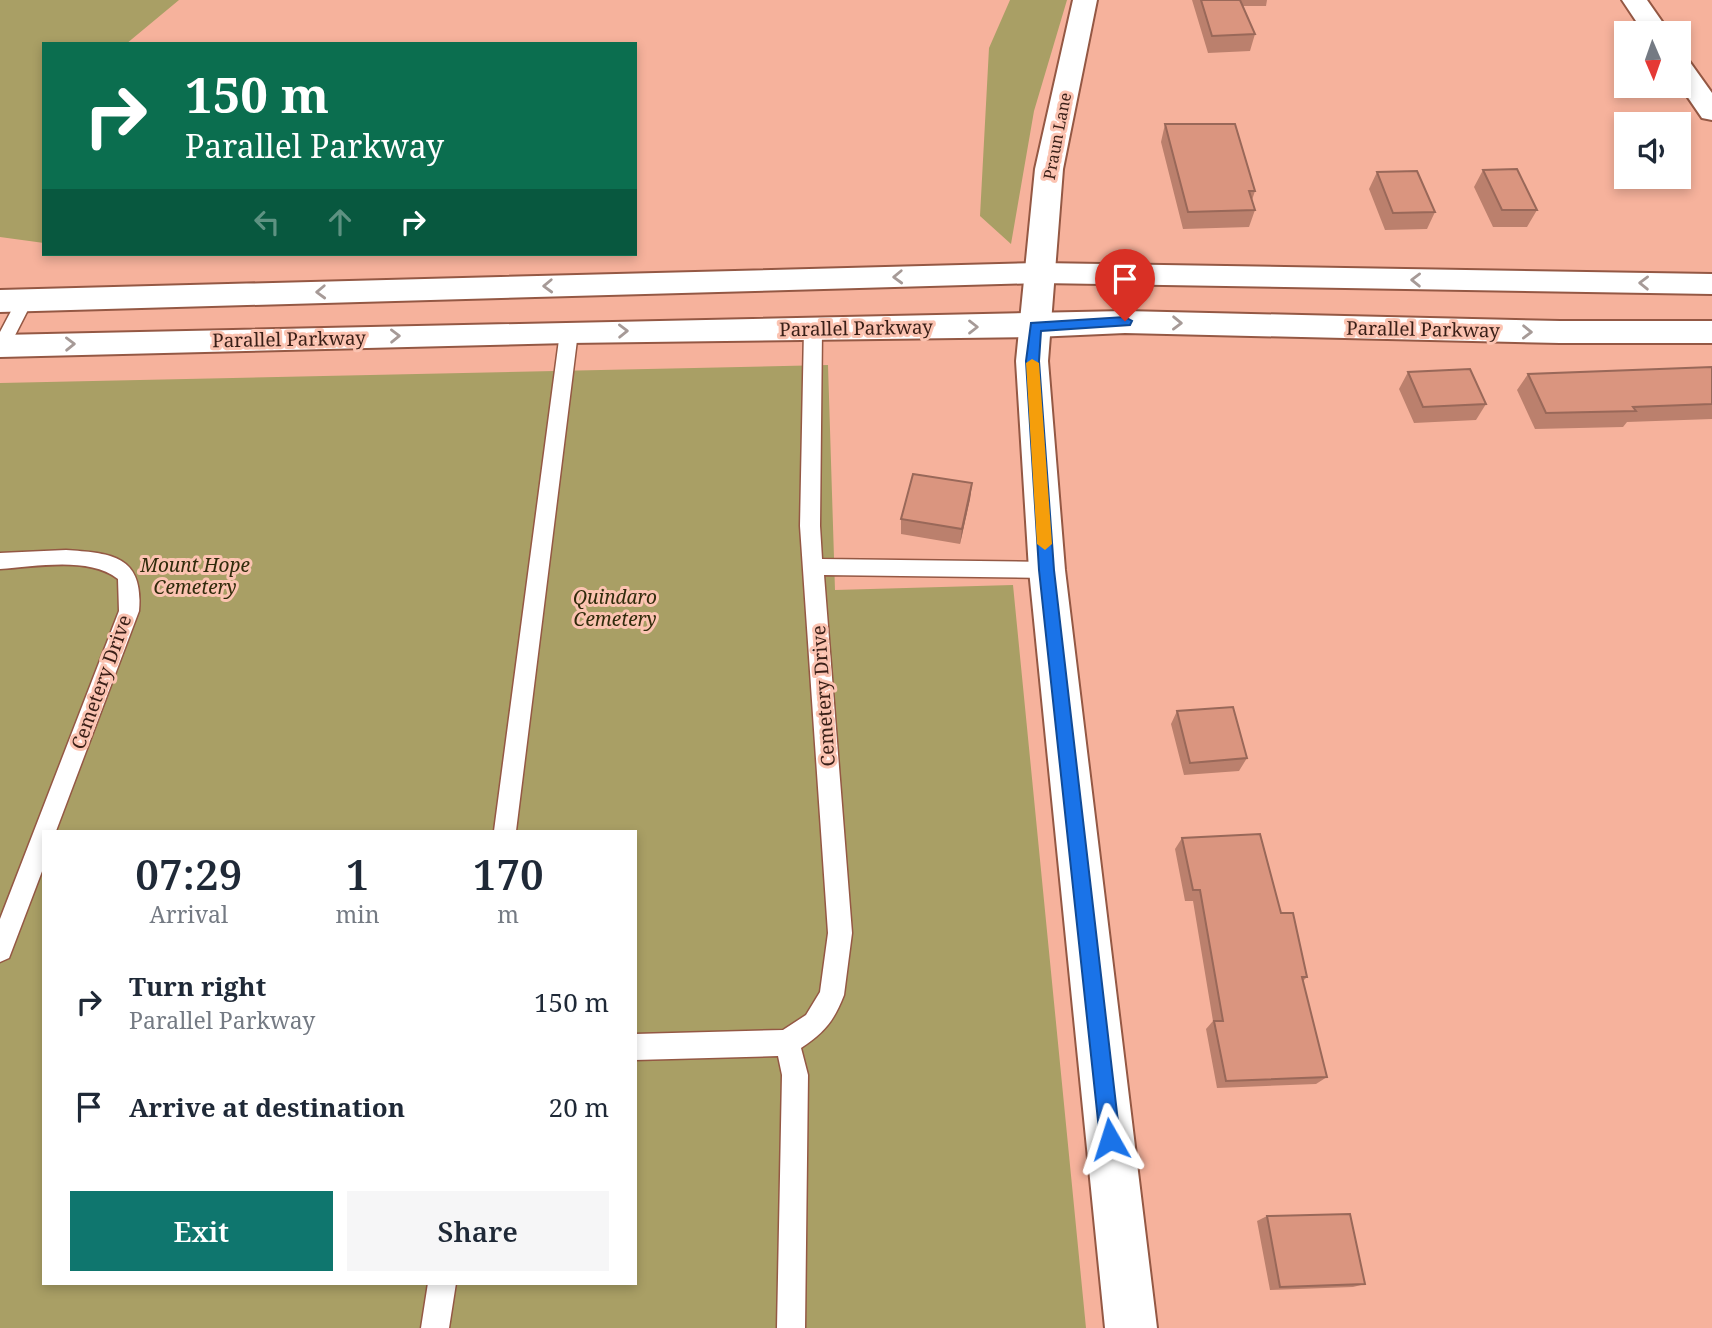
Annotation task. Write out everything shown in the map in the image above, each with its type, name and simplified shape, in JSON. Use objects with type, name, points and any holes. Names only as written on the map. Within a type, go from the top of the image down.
[{"type":"main road","name":"Praun Lane","points":[[1085,0],[1049,169],[1032,361],[1047,570],[1131,1328]]},
{"type":"main road","points":[[1634,0],[1649,21]]},
{"type":"main road","points":[[1691,82],[1712,112]]},
{"type":"main road","points":[[13,300],[1040,273],[1712,284]]},
{"type":"main road","name":"Parallel Parkway","points":[[1,347],[569,332],[1035,327],[1125,321],[1560,332],[1712,331]]},
{"type":"lane","points":[[1,347],[13,300]]},
{"type":"lane","name":"Cemetery Drive","points":[[788,1043],[815,1024],[832,995],[840,933],[810,526],[813,329]]},
{"type":"lane","points":[[505,830],[569,332]]},
{"type":"lane","name":"Cemetery Drive","points":[[0,561],[90,560],[112,564],[125,574],[131,589],[129,611],[45,830]]},
{"type":"lane","points":[[814,567],[1047,570]]},
{"type":"lane","name":"Cemetery Drive","points":[[0,950],[42,838]]},
{"type":"lane","points":[[637,1047],[788,1043],[795,1075],[791,1328]]},
{"type":"lane","points":[[435,1328],[442,1285]]},
{"type":"green space","points":[[0,0],[179,0],[128,42],[42,42],[42,243],[0,237]]},
{"type":"green space","points":[[1010,0],[1067,0],[1034,111],[1011,244],[980,216],[989,48]]},
{"type":"green space","name":"Quindaro Cemetery","points":[[828,365],[835,590],[1013,585],[1086,1328],[0,1328],[0,383]]},
{"type":"building","points":[[1201,0],[1240,0],[1255,34],[1212,36]]},
{"type":"building","points":[[1165,124],[1235,124],[1255,191],[1249,191],[1255,210],[1188,212]]},
{"type":"building","points":[[1517,169],[1537,210],[1502,210],[1483,170]]},
{"type":"building","points":[[1417,171],[1435,212],[1393,213],[1377,172]]},
{"type":"building","points":[[1712,367],[1712,404],[1633,407],[1636,411],[1546,413],[1528,374]]},
{"type":"building","points":[[1470,369],[1486,404],[1423,407],[1408,372]]},
{"type":"building","points":[[913,474],[972,483],[962,529],[901,519]]},
{"type":"building","points":[[1233,707],[1247,758],[1190,763],[1177,711]]},
{"type":"building","points":[[1260,834],[1281,913],[1293,913],[1307,977],[1302,977],[1327,1077],[1226,1081],[1214,1021],[1223,1021],[1200,890],[1193,890],[1182,838]]},
{"type":"building","points":[[1350,1214],[1365,1284],[1280,1287],[1267,1216]]},
{"type":"slow traffic","points":[[1032,363],[1045,544]]},
{"type":"route","points":[[1110,1139],[1047,570],[1032,361],[1035,327],[1125,321]]},
{"type":"park label","name":"Mount Hope Cemetery","points":[[195,576]]}]
